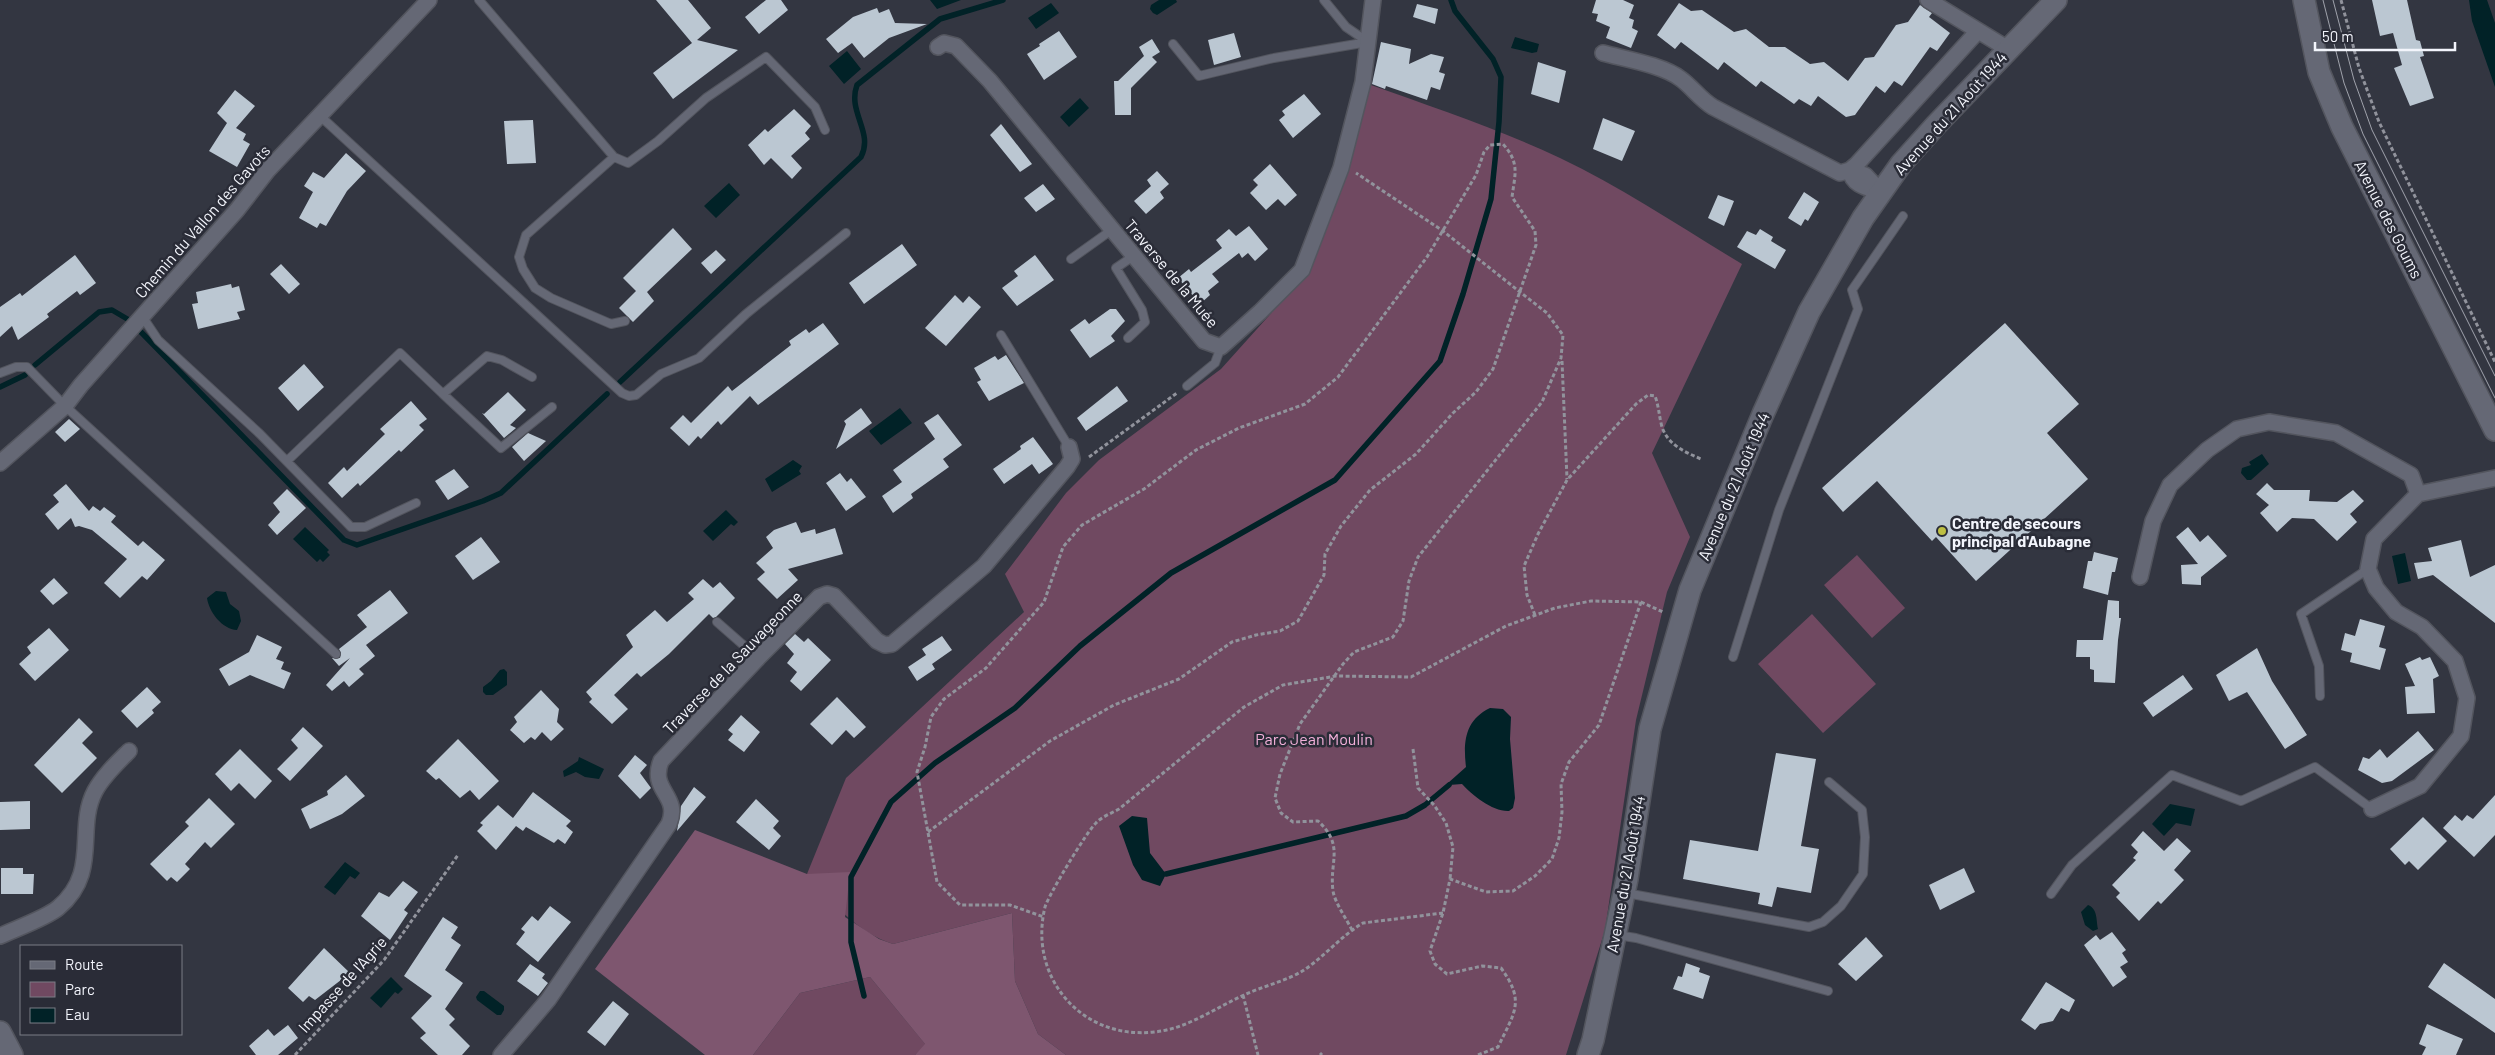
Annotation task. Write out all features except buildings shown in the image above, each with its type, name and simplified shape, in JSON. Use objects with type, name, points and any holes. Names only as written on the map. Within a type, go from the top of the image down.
[{"type":"main road","name":"Avenue des Goums","points":[[2304,0],[2319,72],[2342,127],[2495,430]]},
{"type":"main road","name":"Avenue du 21 Août 1944","points":[[1588,1055],[1593,1040],[1624,893],[1650,729],[1680,619],[1711,539],[1809,312],[1863,218],[1901,164],[2050,2]]},
{"type":"main road","points":[[0,1032],[12,1055]]},
{"type":"street","name":"Chemin du Vallon des Gavots","points":[[0,463],[66,406],[81,385],[238,210],[268,170],[429,0]]},
{"type":"street","name":"Traverse de la Muée","points":[[938,47],[944,43],[956,46],[996,88],[1204,341],[1220,347],[1260,312],[1302,270],[1341,168],[1363,82],[1373,0]]},
{"type":"street","points":[[1928,0],[2008,49]]},
{"type":"street","points":[[1850,170],[1978,31]]},
{"type":"street","points":[[1603,53],[1672,74],[1680,78],[1698,98],[1713,108],[1834,170],[1840,172],[1850,170],[1865,175],[1881,192]]},
{"type":"street","points":[[2140,577],[2153,521],[2170,485],[2207,450],[2237,429],[2269,422],[2336,433],[2411,475],[2418,494]]},
{"type":"street","name":"Traverse de la Sauvageonne","points":[[501,1055],[548,1000],[669,824],[672,815],[671,802],[657,779],[657,772],[661,761],[758,658],[819,597],[827,594],[834,596],[877,641],[885,645],[892,644],[984,566],[1060,477],[1070,453]]},
{"type":"street","points":[[2372,810],[2420,786],[2461,736],[2467,698],[2455,661],[2422,627],[2396,612],[2376,588],[2368,569],[2374,539],[2418,494],[2495,478]]},
{"type":"street","points":[[0,936],[58,908],[78,883],[86,854],[88,819],[94,792],[109,771],[129,751]]},
{"type":"lane","points":[[479,0],[614,157],[628,163],[658,141],[706,98],[766,57],[815,107],[825,130]]},
{"type":"lane","points":[[1324,0],[1346,27],[1368,42]]},
{"type":"lane","points":[[1173,44],[1199,76],[1274,58],[1368,42]]},
{"type":"lane","points":[[319,115],[622,392],[629,396],[636,395],[661,374],[699,358],[746,314],[846,233]]},
{"type":"lane","points":[[614,157],[526,235],[519,257],[523,269],[531,282],[543,293],[611,324],[626,321]]},
{"type":"lane","points":[[1733,657],[1779,510],[1858,309],[1852,290],[1903,216]]},
{"type":"lane","points":[[1071,259],[1113,229]]},
{"type":"lane","points":[[1128,338],[1145,322],[1142,310],[1116,268],[1135,255]]},
{"type":"lane","points":[[142,316],[158,340],[219,393],[351,527],[365,527],[416,503]]},
{"type":"lane","points":[[1001,335],[1070,453]]},
{"type":"lane","points":[[1187,386],[1214,363],[1220,347]]},
{"type":"lane","points":[[287,461],[400,353],[501,448],[552,407]]},
{"type":"lane","points":[[443,394],[487,356],[502,360],[532,377]]},
{"type":"lane","points":[[0,373],[16,367],[27,366],[66,406],[336,654]]},
{"type":"lane","points":[[2320,696],[2319,666],[2301,614],[2368,569]]},
{"type":"lane","points":[[717,622],[758,658]]},
{"type":"lane","points":[[2051,894],[2072,865],[2172,775],[2241,801],[2315,767],[2372,810]]},
{"type":"lane","points":[[1624,893],[1809,927],[1823,922],[1841,906],[1863,874],[1865,837],[1862,810],[1829,782]]},
{"type":"lane","points":[[1616,935],[1636,938],[1828,991]]},
{"type":"path","points":[[2341,0],[2359,68],[2379,122],[2495,362]]},
{"type":"path","points":[[928,832],[1050,741],[1114,705],[1179,679],[1232,642],[1280,631],[1298,621],[1324,575],[1325,554],[1341,526],[1370,490],[1416,454],[1453,413],[1476,392],[1493,369],[1536,245],[1535,231],[1512,197],[1516,166],[1511,154],[1502,144],[1490,145],[1484,152],[1476,175],[1427,257],[1338,377],[1305,404],[1239,428],[1196,450],[1144,489],[1082,524],[1063,547],[1044,602],[986,668],[944,699],[931,717],[926,746],[917,772],[937,882],[960,906],[1010,904],[1044,917]]},
{"type":"path","points":[[1341,168],[1356,173],[1374,183],[1443,231],[1547,312],[1563,335],[1561,358],[1567,480]]},
{"type":"path","points":[[1352,930],[1333,893],[1332,873],[1336,847],[1328,830],[1318,822],[1293,822],[1281,813],[1275,798],[1280,774],[1300,724],[1343,664],[1354,652],[1393,637],[1403,621],[1408,581],[1418,556],[1542,402],[1561,358]]},
{"type":"path","points":[[1070,453],[1085,460],[1187,386]]},
{"type":"path","points":[[1535,616],[1527,595],[1524,566],[1538,534],[1567,480],[1636,404],[1648,395],[1654,396],[1659,406],[1665,434],[1678,448],[1701,459]]},
{"type":"path","points":[[1443,913],[1363,923],[1303,971],[1243,995],[1188,1023],[1155,1032],[1121,1033],[1089,1021],[1064,999],[1048,967],[1042,936],[1046,906],[1096,822],[1119,809],[1244,707],[1283,685],[1336,676],[1411,677],[1506,626],[1555,608],[1591,600],[1641,602],[1680,619]]},
{"type":"path","points":[[1450,879],[1486,892],[1513,891],[1535,876],[1552,859],[1559,838],[1562,812],[1561,784],[1569,762],[1599,725],[1641,602]]},
{"type":"path","points":[[1413,749],[1418,788],[1434,804],[1446,823],[1452,847],[1450,879],[1443,913],[1430,951],[1436,964],[1447,974],[1482,966],[1501,968],[1514,986],[1516,1009],[1498,1046],[1478,1055]]},
{"type":"path","name":"Impasse de l'Agrie","points":[[295,1055],[384,960],[458,855]]},
{"type":"path","points":[[1243,995],[1258,1055]]},
{"type":"green space","name":"Parc Jean Moulin","points":[[1368,84],[1489,128],[1560,158],[1629,195],[1742,264],[1652,453],[1690,537],[1667,592],[1636,720],[1605,930],[1566,1055],[1066,1055],[1038,1034],[1015,981],[1012,913],[893,944],[867,932],[856,924],[835,905],[807,874],[846,778],[1024,612],[1005,574],[1066,493],[1099,460],[1221,369],[1310,270],[1345,176]]},
{"type":"green space","points":[[1857,555],[1905,608],[1872,638],[1824,585]]},
{"type":"green space","points":[[1812,614],[1876,684],[1823,733],[1758,664]]},
{"type":"green space","points":[[870,977],[926,1045],[915,1055],[753,1055],[800,993]]},
{"type":"shaded area","points":[[695,830],[807,874],[850,872],[845,917],[879,939],[893,944],[1012,913],[1015,981],[1038,1034],[1066,1055],[915,1055],[925,1044],[870,977],[800,993],[753,1055],[705,1055],[595,969]]},
{"type":"water","points":[[930,0],[961,0],[937,9]]},
{"type":"water","points":[[1159,0],[1176,0],[1177,2],[1157,15],[1150,9],[1151,5]]},
{"type":"water","points":[[2469,0],[2487,0],[2495,23],[2495,87],[2472,21]]},
{"type":"water","points":[[1051,3],[1059,13],[1036,29],[1028,18]]},
{"type":"water","points":[[1515,37],[1539,44],[1537,52],[1532,53],[1511,48]]},
{"type":"water","points":[[847,51],[861,69],[844,84],[829,66]]},
{"type":"water","points":[[1080,98],[1089,108],[1069,127],[1060,117]]},
{"type":"water","points":[[729,183],[740,195],[716,218],[704,206]]},
{"type":"water","points":[[900,408],[912,423],[881,445],[869,431]]},
{"type":"water","points":[[2262,454],[2269,464],[2251,480],[2247,480],[2241,473],[2242,468],[2251,465],[2249,462]]},
{"type":"water","points":[[793,460],[802,466],[799,471],[801,474],[772,492],[765,479]]},
{"type":"water","points":[[726,510],[738,522],[734,526],[731,524],[713,541],[703,531]]},
{"type":"water","points":[[305,527],[329,550],[327,552],[330,555],[323,562],[320,559],[317,562],[293,539]]},
{"type":"water","points":[[2405,553],[2411,581],[2398,584],[2392,556]]},
{"type":"water","points":[[216,591],[226,592],[230,604],[239,611],[241,621],[237,630],[226,627],[210,609],[207,598]]},
{"type":"water","points":[[504,669],[507,672],[507,685],[493,695],[486,695],[483,692],[483,687],[500,670]]},
{"type":"water","points":[[1490,708],[1503,709],[1511,717],[1510,739],[1515,798],[1513,808],[1509,811],[1503,811],[1490,806],[1477,798],[1462,784],[1449,785],[1448,783],[1466,767],[1465,749],[1471,725],[1475,719]]},
{"type":"water","points":[[579,757],[604,769],[599,779],[585,777],[576,772],[564,777],[563,771],[578,761]]},
{"type":"water","points":[[2170,804],[2195,809],[2191,826],[2176,823],[2164,836],[2152,824]]},
{"type":"water","points":[[1132,816],[1147,818],[1150,853],[1166,874],[1160,886],[1142,880],[1133,865],[1119,826]]},
{"type":"water","points":[[345,862],[360,873],[355,879],[350,876],[335,895],[324,887]]},
{"type":"water","points":[[2088,905],[2094,909],[2096,915],[2098,929],[2093,931],[2085,925],[2081,912]]},
{"type":"water","points":[[391,977],[403,989],[398,994],[395,992],[381,1008],[370,998]]},
{"type":"water","points":[[480,991],[484,991],[504,1006],[501,1015],[497,1015],[477,1000],[476,997]]},
{"type":"waterway","points":[[620,382],[861,157],[864,139],[855,104],[857,85],[940,19],[1003,0]]},
{"type":"waterway","points":[[864,996],[851,942],[851,877],[891,802],[935,763],[1015,708],[1080,646],[1171,573],[1335,480],[1440,361],[1463,294],[1491,199],[1499,122],[1501,77],[1493,59],[1455,11],[1451,0]]},
{"type":"waterway","points":[[35,365],[99,312],[112,310],[129,320]]},
{"type":"waterway","points":[[139,330],[344,540],[357,545],[501,493],[607,394]]},
{"type":"waterway","points":[[0,387],[25,375]]},
{"type":"waterway","points":[[1166,874],[1406,816],[1425,805],[1449,785]]},
{"type":"tram line","points":[[2323,0],[2344,83],[2363,134],[2495,398]]},
{"type":"tram line","points":[[2333,0],[2354,80],[2372,130],[2495,376]]},
{"type":"place","name":"Centre de secours principal d'Aubagne","points":[[1942,531]]}]
